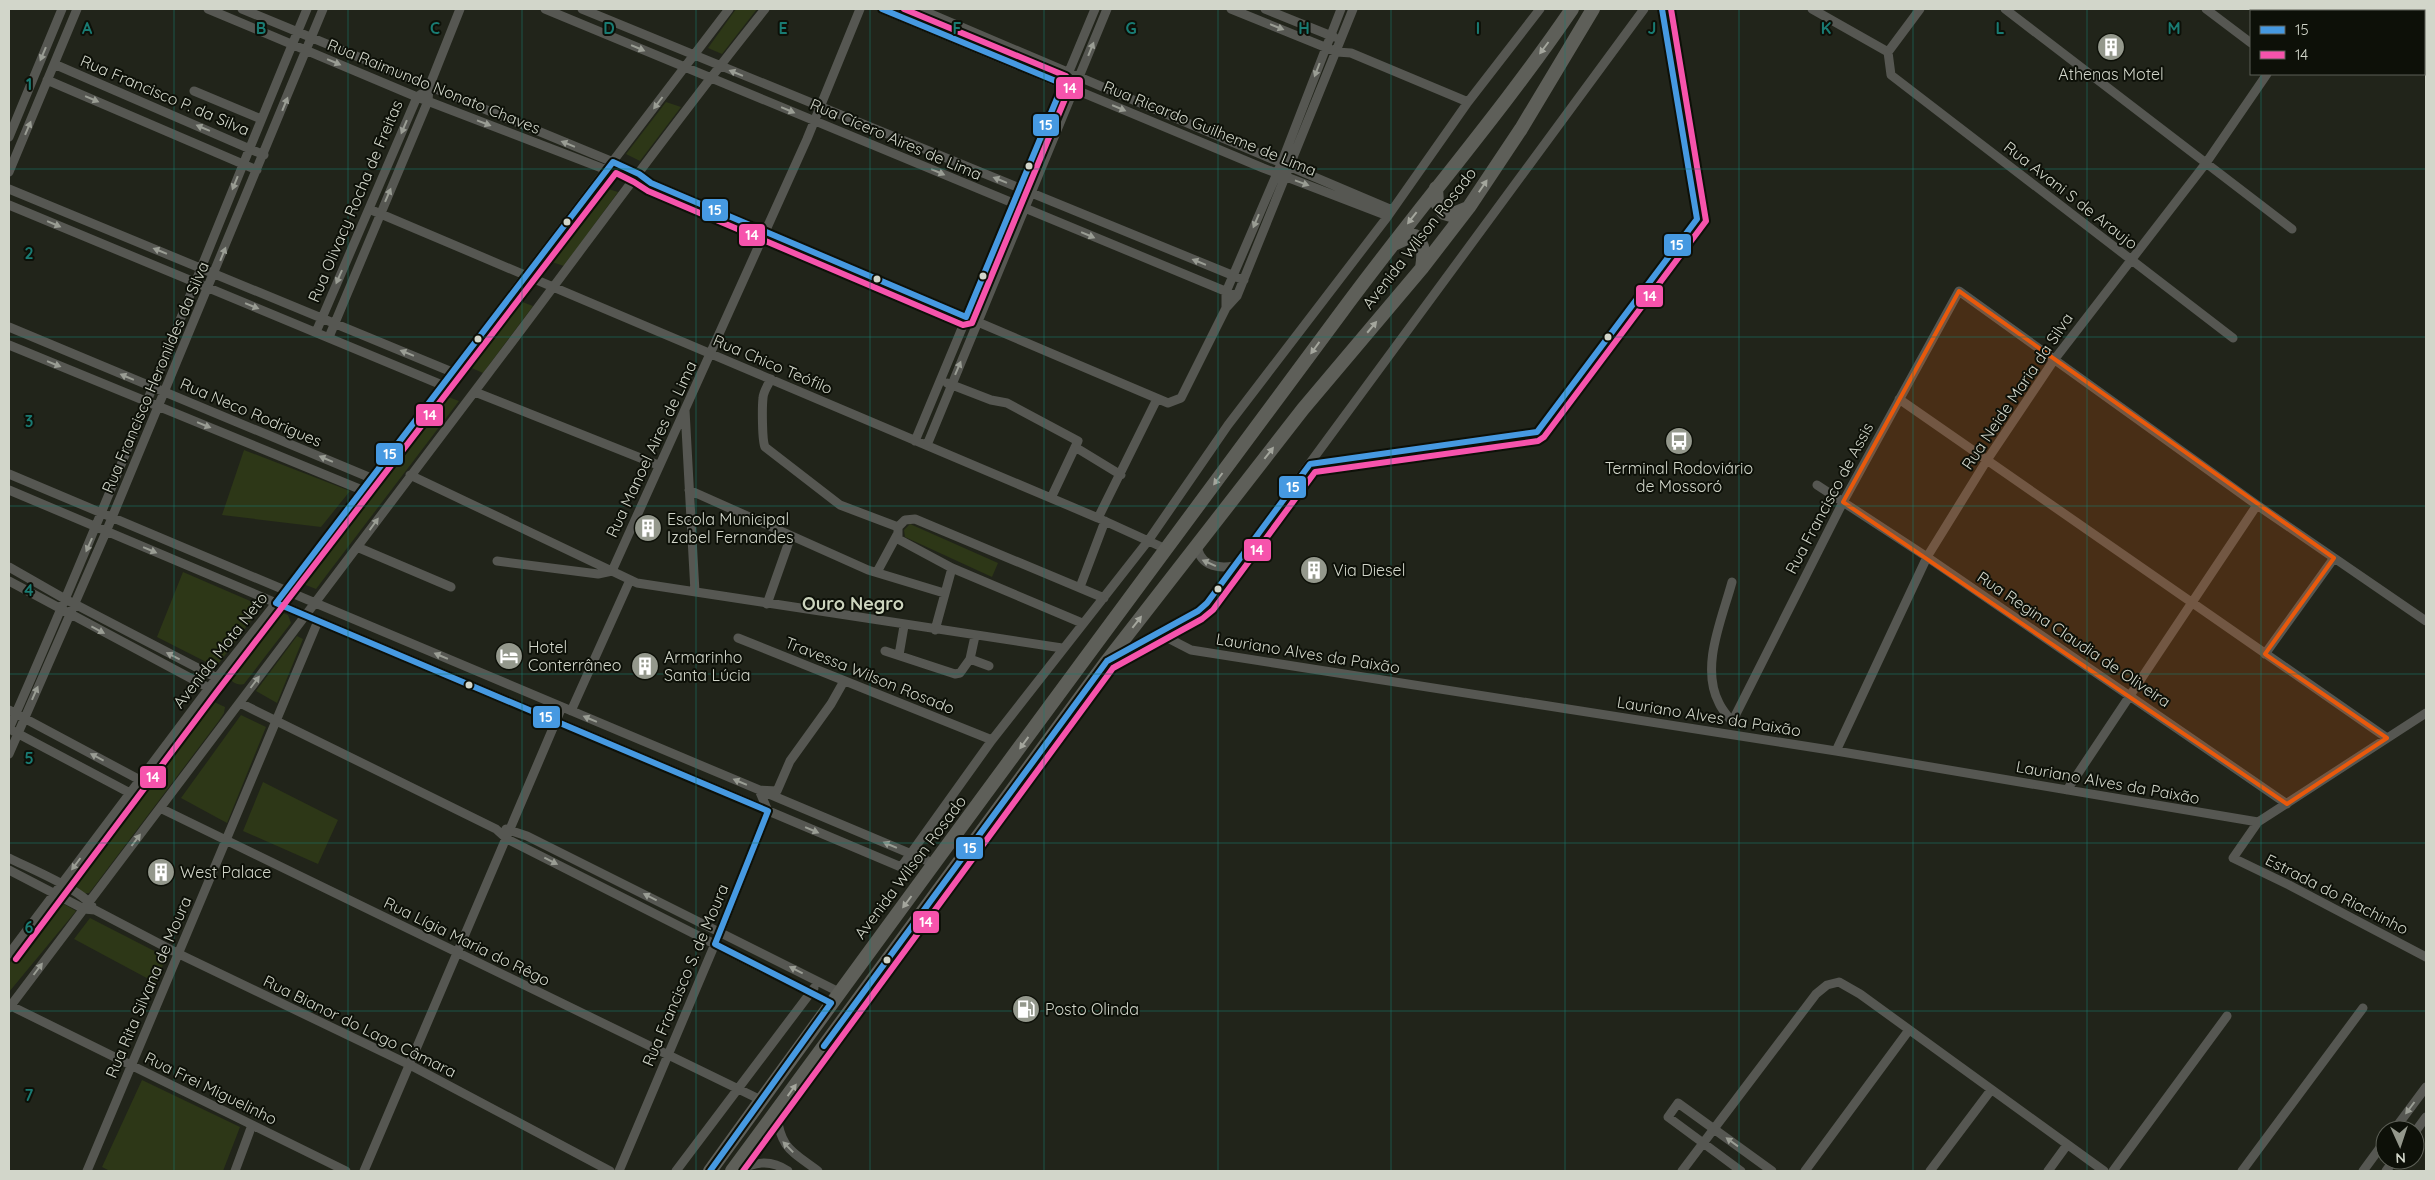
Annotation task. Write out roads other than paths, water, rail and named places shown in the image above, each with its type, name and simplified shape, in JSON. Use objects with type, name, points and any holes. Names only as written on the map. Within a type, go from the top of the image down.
[{"type":"highway","name":"Avenida Wilson Rosado","points":[[710,1171],[1166,549],[1391,246],[1508,96],[1572,9]]},
{"type":"highway","name":"Avenida Wilson Rosado","points":[[734,1171],[1107,661],[1304,409],[1422,268],[1469,207],[1521,129],[1593,9]]},
{"type":"highway","points":[[1436,188],[1437,203],[1444,213],[1451,215],[1469,207]]},
{"type":"highway","points":[[1391,246],[1415,236],[1422,246],[1422,268]]},
{"type":"street","points":[[9,137],[62,9]]},
{"type":"street","points":[[9,172],[77,9]]},
{"type":"street","name":"Rua Raimundo Nonato Chaves","points":[[208,9],[417,97],[633,182],[651,183]]},
{"type":"street","name":"Rua Raimundo Nonato Chaves","points":[[242,9],[613,162],[639,174],[651,183],[1157,399]]},
{"type":"street","name":"Rua Francisco Heronildes da Silva","points":[[9,728],[12,712],[96,528],[200,268],[307,9]]},
{"type":"street","name":"Rua Francisco Heronildes da Silva","points":[[9,754],[106,532],[215,274],[323,9]]},
{"type":"street","points":[[429,87],[460,9]]},
{"type":"street","name":"Rua Cícero Aires de Lima","points":[[544,9],[1236,296]]},
{"type":"street","name":"Rua Cícero Aires de Lima","points":[[582,9],[1244,280]]},
{"type":"street","name":"Avenida Mota Neto","points":[[9,954],[209,688],[276,603],[729,9]]},
{"type":"street","points":[[9,1006],[306,616],[710,77],[765,9]]},
{"type":"street","name":"Rua Manoel Aires de Lima","points":[[612,571],[814,121],[860,9]]},
{"type":"street","name":"Rua Ricardo Guilheme de Lima","points":[[882,9],[1281,175],[1390,213]]},
{"type":"street","name":"Rua Ricardo Guilheme de Lima","points":[[919,9],[1079,76],[1390,213]]},
{"type":"street","points":[[915,440],[1095,9]]},
{"type":"street","points":[[927,446],[1107,9]]},
{"type":"street","points":[[1232,9],[1337,52],[1351,53],[1468,102]]},
{"type":"street","points":[[1265,9],[1341,40],[1351,53]]},
{"type":"street","points":[[1080,587],[1102,520],[1157,399],[1168,402],[1181,398],[1226,308],[1236,296],[1244,280],[1281,175],[1281,164],[1341,9]]},
{"type":"street","points":[[1226,308],[1226,292],[1281,175],[1290,168],[1353,9]]},
{"type":"street","points":[[9,490],[902,867],[992,740],[1062,648],[1148,541],[1228,425],[1390,213],[1468,102],[1540,9]]},
{"type":"street","points":[[1107,661],[1198,611],[1207,603],[1644,9]]},
{"type":"street","points":[[1812,9],[1888,52],[1920,9]]},
{"type":"street","points":[[2005,9],[2292,229]]},
{"type":"street","points":[[2206,9],[2250,41]]},
{"type":"street","points":[[592,28],[598,15]]},
{"type":"street","name":"Rua Avani S de Araujo","points":[[1888,52],[1891,75],[2233,338]]},
{"type":"street","name":"Rua Francisco P. da Silva","points":[[54,64],[264,155]]},
{"type":"street","name":"Rua Neide Maria da Silva","points":[[1836,751],[1927,557],[1986,460],[2054,360],[2206,163],[2266,75]]},
{"type":"street","name":"Rua Francisco P. da Silva","points":[[48,80],[257,170]]},
{"type":"street","name":"Rua Olivacy Rocha de Freitas","points":[[316,332],[417,97],[429,87]]},
{"type":"street","name":"Rua Olivacy Rocha de Freitas","points":[[329,337],[428,101],[429,87]]},
{"type":"street","points":[[194,92],[261,119]]},
{"type":"street","points":[[1143,118],[1148,106]]},
{"type":"street","points":[[511,133],[515,122]]},
{"type":"street","points":[[9,189],[452,372]]},
{"type":"street","points":[[9,205],[442,385]]},
{"type":"street","name":"Rua Chico Teófilo","points":[[369,209],[915,440],[1166,549]]},
{"type":"street","points":[[354,244],[366,249]]},
{"type":"street","name":"Rua Francisco de Assis","points":[[1732,582],[1714,648],[1712,678],[1718,703],[1732,722],[1843,502],[1959,291],[2054,360]]},
{"type":"street","name":"Rua Neco Rodrigues","points":[[9,327],[371,478]]},
{"type":"street","points":[[32,355],[38,340]]},
{"type":"street","name":"Rua Neco Rodrigues","points":[[9,345],[362,490]]},
{"type":"street","points":[[2054,360],[2257,505],[2426,621]]},
{"type":"street","points":[[770,379],[762,399],[764,407],[762,439],[766,447],[840,505],[897,531],[908,545],[952,568],[1082,623]]},
{"type":"street","points":[[940,380],[991,400],[1007,403],[1078,441],[1050,498]]},
{"type":"street","points":[[474,392],[658,465]]},
{"type":"street","points":[[1899,399],[2387,738]]},
{"type":"street","points":[[685,409],[694,592]]},
{"type":"street","points":[[1075,447],[1121,475]]},
{"type":"street","points":[[9,474],[935,864]]},
{"type":"street","points":[[410,476],[590,559],[637,583],[904,626],[1062,648]]},
{"type":"street","name":"Rua Regina Claudia de Oliveira","points":[[1817,484],[2130,695],[2287,804]]},
{"type":"street","points":[[689,490],[877,572],[944,593]]},
{"type":"street","points":[[2067,790],[2257,505]]},
{"type":"street","points":[[877,572],[897,531],[905,520],[915,519],[1104,598]]},
{"type":"street","points":[[767,604],[791,536]]},
{"type":"street","points":[[1197,544],[1198,554],[1202,561],[1223,567],[1234,566]]},
{"type":"street","points":[[357,547],[450,587]]},
{"type":"street","points":[[2266,654],[2334,558]]},
{"type":"street","points":[[497,560],[598,574],[612,571]]},
{"type":"street","points":[[9,567],[65,599],[217,678]]},
{"type":"street","points":[[935,630],[952,568]]},
{"type":"street","points":[[571,711],[630,580]]},
{"type":"street","points":[[9,581],[60,610],[209,688]]},
{"type":"street","name":"Rua Rita Silvana de Moura","points":[[87,1171],[318,621]]},
{"type":"street","points":[[899,655],[904,626]]},
{"type":"street","name":"Lauriano Alves da Paixão","points":[[1158,633],[1191,650],[1836,751],[2258,822]]},
{"type":"street","points":[[885,651],[955,674],[963,671],[970,659],[974,636]]},
{"type":"street","name":"Travessa Wilson Rosado","points":[[738,638],[992,740]]},
{"type":"street","points":[[970,659],[989,666]]},
{"type":"street","points":[[758,790],[777,791],[790,761],[831,704],[844,680]]},
{"type":"street","points":[[240,703],[496,829],[507,839],[811,992],[835,998]]},
{"type":"street","points":[[364,1171],[512,829],[562,707]]},
{"type":"street","points":[[12,712],[140,780]]},
{"type":"street","points":[[2258,822],[2426,712]]},
{"type":"street","points":[[9,728],[130,793]]},
{"type":"street","points":[[626,751],[633,737]]},
{"type":"street","points":[[758,790],[768,811]]},
{"type":"street","name":"Rua Lígia Maria do Rêgo","points":[[160,808],[762,1100]]},
{"type":"street","name":"Rua Francisco S. de Moura","points":[[619,1171],[716,944],[768,811]]},
{"type":"street","name":"Estrada do Riachinho","points":[[2258,822],[2234,858],[2426,957]]},
{"type":"street","points":[[496,829],[512,829],[720,932],[819,982],[835,998]]},
{"type":"street","name":"Rua Bianor do Lago Câmara","points":[[9,858],[61,884],[87,905],[179,954],[410,1065],[610,1171]]},
{"type":"street","name":"Rua Bianor do Lago Câmara","points":[[9,870],[54,894],[87,905]]},
{"type":"street","points":[[676,1171],[819,982]]},
{"type":"street","points":[[1682,1171],[1816,994],[1827,985],[1839,982],[1847,985],[2104,1171]]},
{"type":"street","name":"Rua Frei Miguelinho","points":[[9,1006],[346,1171]]},
{"type":"street","points":[[2242,1171],[2363,1008]]},
{"type":"street","points":[[2113,1171],[2228,1016]]},
{"type":"street","points":[[1806,1171],[1909,1030]]},
{"type":"street","points":[[2401,1120],[2426,1087]]},
{"type":"street","points":[[1930,1171],[1991,1090]]},
{"type":"street","points":[[1741,1171],[1668,1117],[1678,1103],[1772,1171]]},
{"type":"street","points":[[776,1112],[778,1132],[783,1142],[789,1150],[818,1171]]},
{"type":"street","points":[[235,1171],[252,1125]]},
{"type":"street","points":[[2048,1171],[2067,1145]]},
{"type":"street","points":[[2363,1171],[2375,1155]]},
{"type":"street","points":[[734,1171],[751,1164],[767,1162],[788,1171]]},
{"type":"place","name":"Athenas Motel","points":[[2111,47]]},
{"type":"place","name":"Terminal Rodoviário de Mossoró","points":[[1679,441]]},
{"type":"place","name":"Escola Municipal Izabel Fernandes","points":[[648,528]]},
{"type":"place","name":"Via Diesel","points":[[1314,570]]},
{"type":"place","name":"Hotel Conterrâneo","points":[[509,656]]},
{"type":"place","name":"Armarinho Santa Lúcia","points":[[645,666]]},
{"type":"place","name":"West Palace","points":[[161,872]]},
{"type":"place","name":"Posto Olinda","points":[[1026,1009]]},
{"type":"district","name":"Ouro Negro","points":[[853,603]]}]
